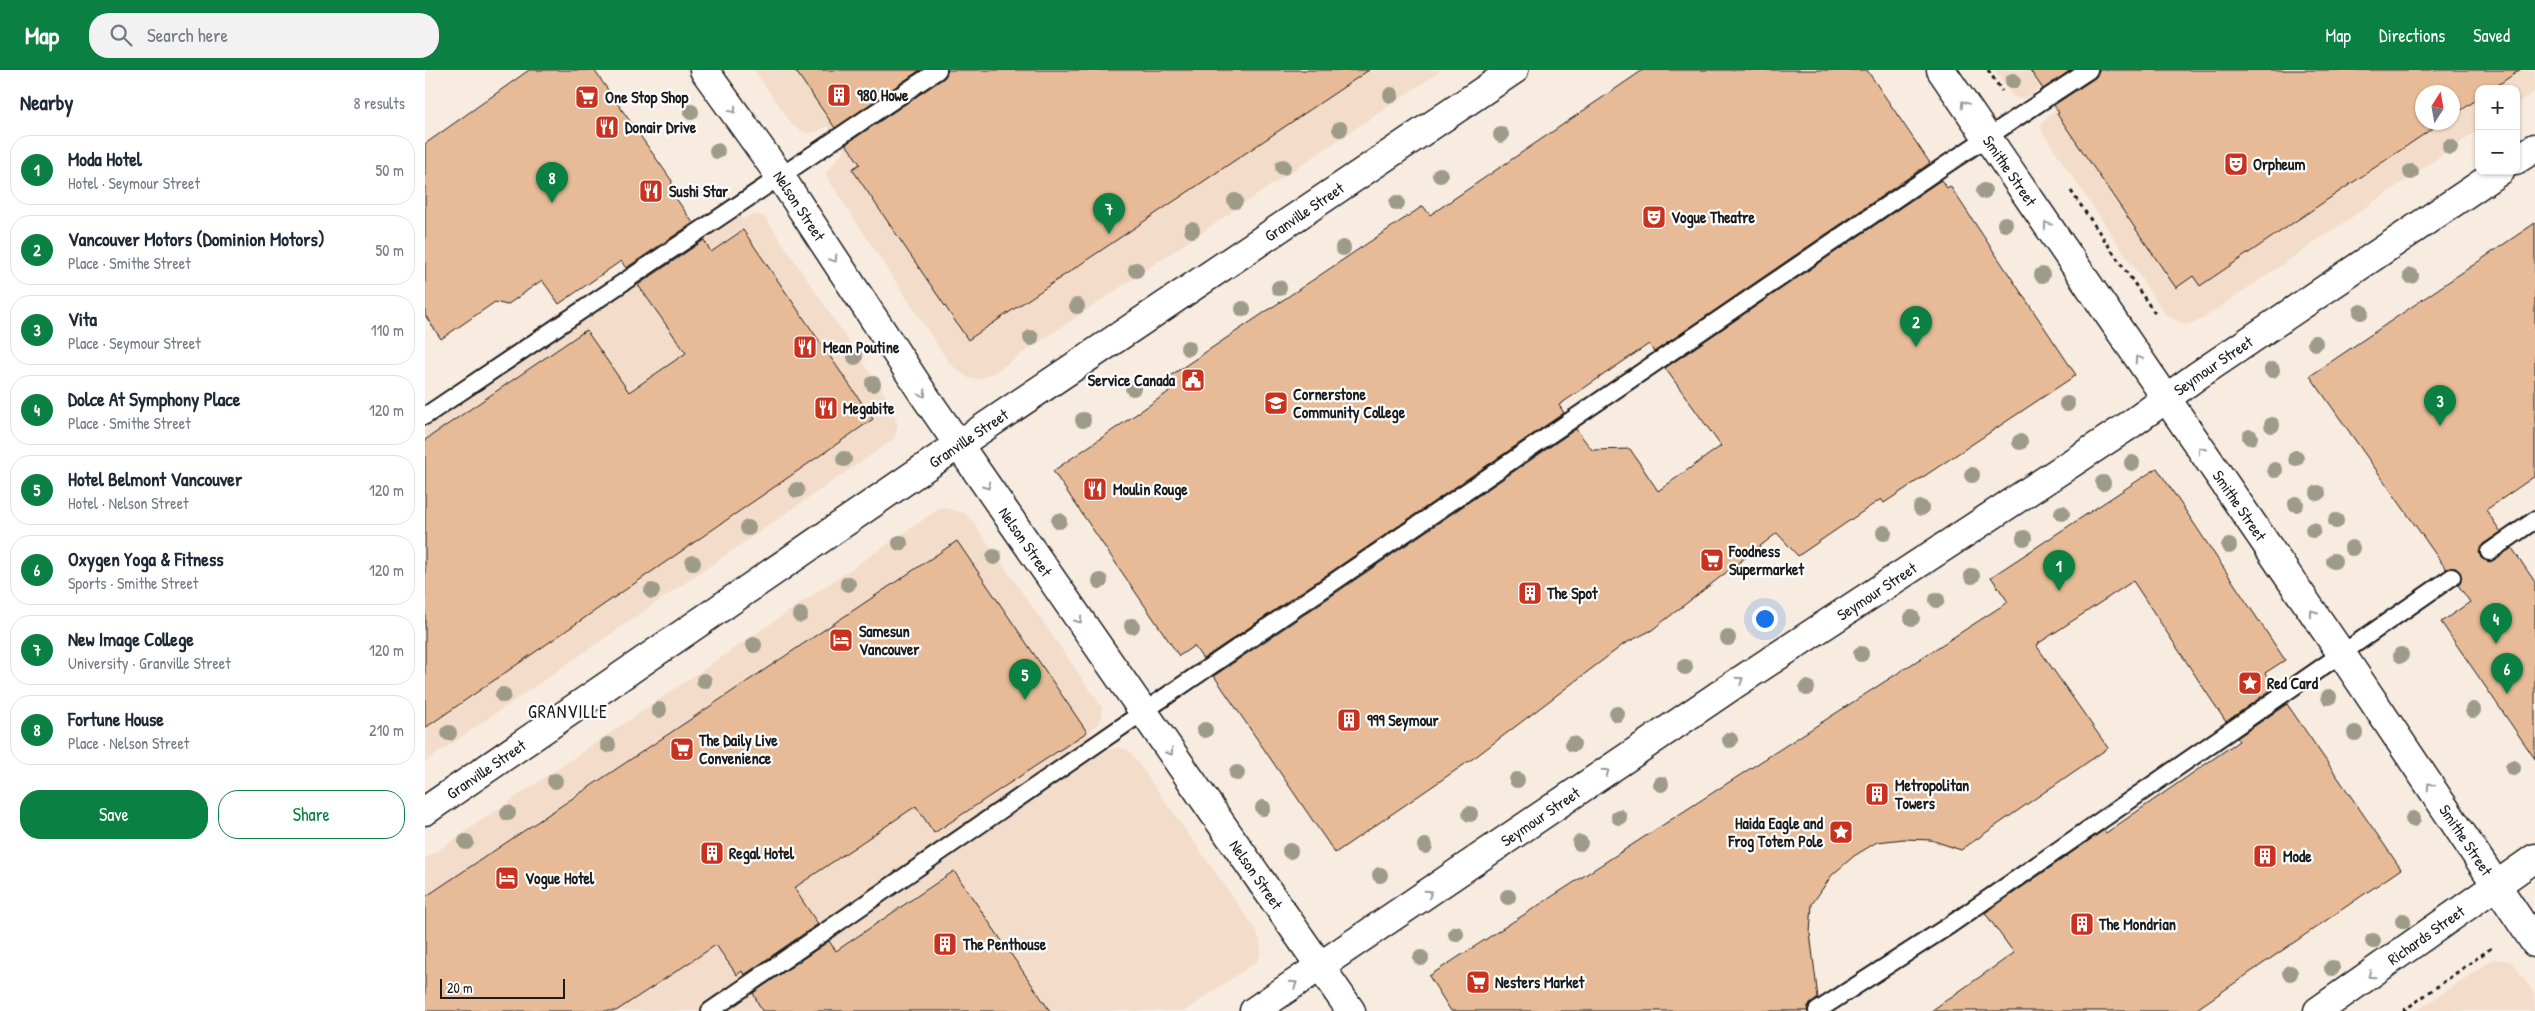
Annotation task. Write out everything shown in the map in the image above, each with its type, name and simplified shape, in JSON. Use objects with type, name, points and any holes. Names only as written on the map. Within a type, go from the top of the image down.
[{"type":"main road","name":"Nelson Street","points":[[704,70],[780,176],[959,446],[1351,1011]]},
{"type":"main road","name":"Granville Street","points":[[425,810],[1514,70]]},
{"type":"main road","name":"Smithe Street","points":[[1941,70],[2165,400],[2341,653],[2535,943]]},
{"type":"main road","points":[[2520,157],[2535,148]]},
{"type":"main road","name":"Seymour Street","points":[[1254,1011],[1735,684],[2165,400],[2494,175]]},
{"type":"main road","name":"Richards Street","points":[[2318,1011],[2535,858]]},
{"type":"lane","points":[[425,416],[938,70]]},
{"type":"lane","points":[[710,1011],[1143,712],[1941,168],[2089,70]]},
{"type":"lane","points":[[2489,552],[2535,520]]},
{"type":"lane","points":[[1817,1011],[1950,925],[2452,577]]},
{"type":"path","points":[[1988,70],[2007,97]]},
{"type":"path","points":[[2069,189],[2159,319]]},
{"type":"path","points":[[2403,1011],[2487,951]]},
{"type":"shaded area","points":[[754,70],[1442,70],[995,372],[980,379],[968,378],[950,364],[828,179],[826,173],[844,151],[828,126],[816,132],[806,133],[793,126]]},
{"type":"shaded area","name":"Orpheum","points":[[1995,70],[2535,70],[2535,91],[2520,101],[2520,85],[2475,85],[2475,133],[2201,320],[2185,325],[2166,315],[2043,133],[2041,124],[2055,110],[2040,88],[2023,99],[2013,97]]},
{"type":"shaded area","points":[[734,208],[742,219],[753,214],[765,217],[888,399],[898,425],[894,439],[425,762],[425,416]]},
{"type":"shaded area","points":[[942,507],[964,513],[973,522],[1102,707],[1102,718],[1089,733],[1101,752],[1117,747],[1131,753],[1256,930],[1261,952],[1257,961],[1185,1011],[425,1011],[425,859]]},
{"type":"shaded area","points":[[2494,959],[2510,961],[2516,967],[2535,995],[2535,1011],[2416,1011]]},
{"type":"building","points":[[529,70],[594,70],[672,181],[671,191],[693,223],[626,268],[621,261],[559,304],[542,280],[507,305],[495,302],[441,339],[425,315],[425,144]]},
{"type":"building","name":"980 Howe","points":[[795,70],[920,70],[835,128]]},
{"type":"building","points":[[948,70],[1369,70],[968,340],[852,169],[860,164],[846,144],[944,78]]},
{"type":"building","points":[[1643,70],[1867,70],[1930,163],[1654,352],[1649,344],[1559,405],[1564,413],[1203,659],[1194,646],[1179,656],[1053,471],[1170,391],[1164,380],[1423,206],[1430,215]]},
{"type":"building","points":[[2030,70],[2071,70],[2043,89]]},
{"type":"building","name":"Orpheum","points":[[2099,70],[2520,70],[2498,85],[2475,85],[2475,101],[2460,111],[2460,85],[2415,85],[2415,130],[2430,130],[2200,286],[2193,276],[2176,288],[2057,114],[2059,113],[2054,105],[2095,78]]},
{"type":"building","points":[[1941,180],[1947,188],[1950,186],[2076,375],[1884,503],[1881,499],[1798,556],[1777,533],[1652,630],[1624,644],[1478,755],[1335,853],[1214,676],[1576,429],[1592,450],[1630,449],[1658,491],[1721,446],[1665,368]]},
{"type":"building","points":[[2535,223],[2535,476],[2486,510],[2501,532],[2483,544],[2479,552],[2481,558],[2490,562],[2512,548],[2535,582],[2535,759],[2441,622],[2470,602],[2458,585],[2461,581],[2460,572],[2456,568],[2446,569],[2310,376]]},
{"type":"building","points":[[743,230],[873,419],[425,728],[425,440],[586,330],[629,392],[686,353],[638,285],[704,240],[711,252]]},
{"type":"building","name":"Metropolitan Towers","points":[[2157,468],[2285,660],[2265,673],[2275,687],[2226,722],[2133,581],[2036,645],[2108,748],[1961,850],[1931,840],[1904,839],[1877,842],[1854,856],[1832,875],[1812,904],[1810,933],[1818,998],[1808,1006],[1807,1011],[1451,1011],[1429,976],[2008,602],[1991,577]]},
{"type":"building","points":[[957,541],[1087,732],[934,833],[916,806],[794,888],[818,924],[744,975],[742,971],[737,975],[716,945],[616,1011],[425,1011],[425,897]]},
{"type":"building","points":[[2287,704],[2401,869],[2194,1011],[1931,1011],[2014,953],[1985,913],[2104,830],[2106,833],[2239,741],[2237,738]]},
{"type":"building","name":"The Penthouse","points":[[954,871],[1050,1011],[762,1011],[753,993],[829,941],[836,951]]},
{"type":"place","name":"980 Howe","points":[[839,95]]},
{"type":"place","name":"One Stop Shop","points":[[587,97]]},
{"type":"place","name":"Donair Drive","points":[[607,127]]},
{"type":"place","name":"Orpheum","points":[[2236,164]]},
{"type":"place","name":"Sushi Star","points":[[651,191]]},
{"type":"place","name":"Fortune House","points":[[552,203]]},
{"type":"place","name":"Vogue Theatre","points":[[1654,217]]},
{"type":"place","name":"New Image College","points":[[1109,234]]},
{"type":"place","name":"Mean Poutine","points":[[805,347]]},
{"type":"place","name":"Vancouver Motors (Dominion Motors)","points":[[1916,347]]},
{"type":"place","name":"Service Canada","points":[[1193,380]]},
{"type":"place","name":"Cornerstone Community College","points":[[1276,403]]},
{"type":"place","name":"Megabite","points":[[826,408]]},
{"type":"place","name":"Vita","points":[[2440,426]]},
{"type":"place","name":"Moulin Rouge","points":[[1095,489]]},
{"type":"place","name":"Foodness Supermarket","points":[[1712,560]]},
{"type":"place","name":"Moda Hotel","points":[[2059,591]]},
{"type":"place","name":"The Spot","points":[[1530,593]]},
{"type":"place","name":"Samesun Vancouver","points":[[841,640]]},
{"type":"place","name":"Dolce At Symphony Place","points":[[2496,644]]},
{"type":"place","name":"Red Card","points":[[2250,683]]},
{"type":"place","name":"Oxygen Yoga & Fitness","points":[[2507,694]]},
{"type":"place","name":"Hotel Belmont Vancouver","points":[[1025,700]]},
{"type":"place","name":"999 Seymour","points":[[1349,720]]},
{"type":"place","name":"The Daily Live Convenience","points":[[682,749]]},
{"type":"place","name":"Metropolitan Towers","points":[[1877,794]]},
{"type":"place","name":"Haida Eagle and Frog Totem Pole","points":[[1841,832]]},
{"type":"place","name":"Regal Hotel","points":[[712,853]]},
{"type":"place","name":"Mode","points":[[2265,856]]},
{"type":"place","name":"Vogue Hotel","points":[[507,878]]},
{"type":"place","name":"The Mondrian","points":[[2082,924]]},
{"type":"place","name":"The Penthouse","points":[[945,944]]},
{"type":"place","name":"Nesters Market","points":[[1478,982]]},
{"type":"district","name":"GRANVILLE","points":[[568,712]]}]
